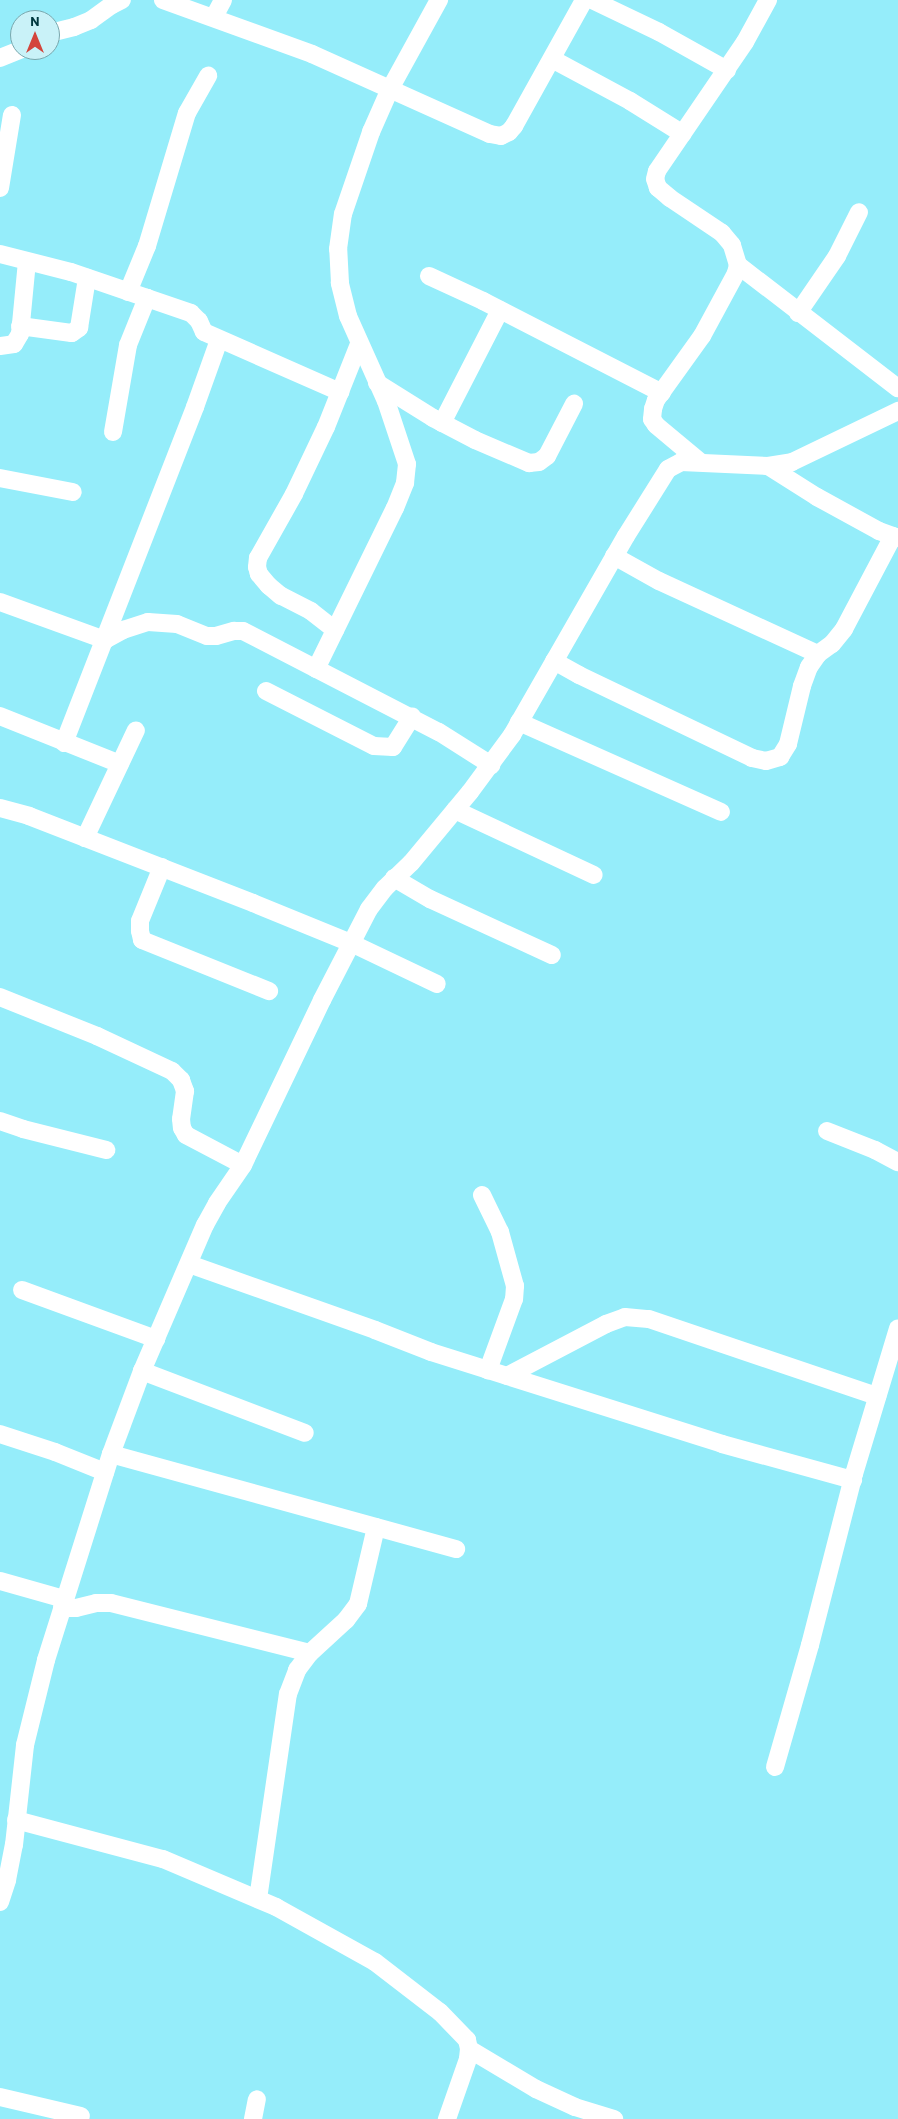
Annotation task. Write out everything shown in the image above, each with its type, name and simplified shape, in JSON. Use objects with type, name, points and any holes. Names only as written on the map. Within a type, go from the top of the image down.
[{"type":"street","points":[[60,31],[74,28],[91,20],[122,0]]},
{"type":"street","points":[[163,0],[312,54],[490,134],[501,136],[514,126],[584,0]]},
{"type":"street","points":[[214,18],[223,0]]},
{"type":"street","points":[[316,669],[405,483],[407,464],[377,383],[348,316],[340,283],[338,249],[343,214],[359,163],[390,89],[439,0]]},
{"type":"street","points":[[592,0],[659,32],[727,70]]},
{"type":"street","points":[[699,461],[656,425],[652,419],[653,409],[702,336],[736,274],[738,265],[732,245],[722,233],[658,188],[655,179],[656,171],[727,70],[768,0]]},
{"type":"street","points":[[552,59],[683,134]]},
{"type":"street","points":[[128,292],[147,246],[187,113],[208,76]]},
{"type":"street","points":[[0,188],[12,115]]},
{"type":"street","points":[[798,313],[837,256],[859,212]]},
{"type":"street","points":[[0,254],[87,278],[191,313],[199,321],[204,332],[219,340],[340,392]]},
{"type":"street","points":[[0,346],[14,344],[20,334],[27,261]]},
{"type":"street","points":[[738,265],[898,388]]},
{"type":"street","points":[[428,276],[500,310],[662,393]]},
{"type":"street","points":[[20,326],[72,333],[79,328],[87,278]]},
{"type":"street","points":[[113,432],[128,345],[147,298]]},
{"type":"street","points":[[442,423],[500,310]]},
{"type":"street","points":[[64,742],[105,640],[219,340]]},
{"type":"street","points":[[335,630],[311,611],[281,596],[259,574],[257,567],[258,558],[306,470],[359,344]]},
{"type":"street","points":[[377,383],[442,423],[529,463],[539,462],[547,456],[574,404]]},
{"type":"street","points":[[0,1902],[7,1880],[25,1745],[46,1660],[111,1454],[142,1371],[217,1203],[243,1165],[369,909],[394,878],[411,863],[491,765],[519,722],[614,556],[668,469],[681,462],[699,461],[768,466],[792,462],[898,411]]},
{"type":"street","points":[[554,661],[579,675],[752,758],[766,761],[780,757],[788,744],[802,686],[809,668],[818,654],[832,644],[844,629],[895,537],[825,501],[768,466]]},
{"type":"street","points":[[0,478],[74,492]]},
{"type":"street","points":[[614,556],[659,581],[818,654]]},
{"type":"street","points":[[0,602],[105,640],[123,630],[148,622],[177,624],[207,636],[243,631],[412,717],[491,765]]},
{"type":"street","points":[[266,691],[374,746],[393,747],[412,717]]},
{"type":"street","points":[[0,716],[120,764]]},
{"type":"street","points":[[519,722],[721,812]]},
{"type":"street","points":[[85,838],[136,730]]},
{"type":"street","points":[[0,808],[29,816],[162,867],[351,943],[437,984]]},
{"type":"street","points":[[454,810],[594,875]]},
{"type":"street","points":[[162,867],[140,921],[142,940],[269,991]]},
{"type":"street","points":[[394,878],[430,900],[552,954]]},
{"type":"street","points":[[0,997],[97,1036],[172,1071],[181,1080],[185,1091],[181,1119],[182,1128],[186,1135],[243,1165]]},
{"type":"street","points":[[0,1121],[23,1129],[106,1150]]},
{"type":"street","points":[[827,1132],[874,1150],[898,1162]]},
{"type":"street","points":[[482,1195],[497,1223],[515,1286],[514,1299],[488,1370]]},
{"type":"street","points":[[189,1264],[375,1330],[431,1352],[722,1444],[853,1480]]},
{"type":"street","points":[[22,1290],[156,1339]]},
{"type":"street","points":[[506,1376],[606,1324],[625,1317],[650,1319],[877,1396]]},
{"type":"street","points":[[775,1767],[810,1644],[853,1480],[898,1328]]},
{"type":"street","points":[[142,1371],[305,1433]]},
{"type":"street","points":[[0,1434],[55,1452],[105,1472]]},
{"type":"street","points":[[111,1454],[456,1549]]},
{"type":"street","points":[[258,1899],[288,1694],[296,1670],[310,1653],[346,1620],[358,1604],[376,1526]]},
{"type":"street","points":[[0,1581],[76,1608],[111,1603],[310,1653]]},
{"type":"street","points":[[16,1820],[163,1859],[258,1899],[375,1962],[413,1989],[461,2032],[469,2049],[468,2058],[446,2119]]},
{"type":"street","points":[[469,2049],[536,2089],[575,2107],[614,2119]]},
{"type":"street","points":[[0,2097],[81,2116]]},
{"type":"street","points":[[254,2119],[257,2098]]}]
